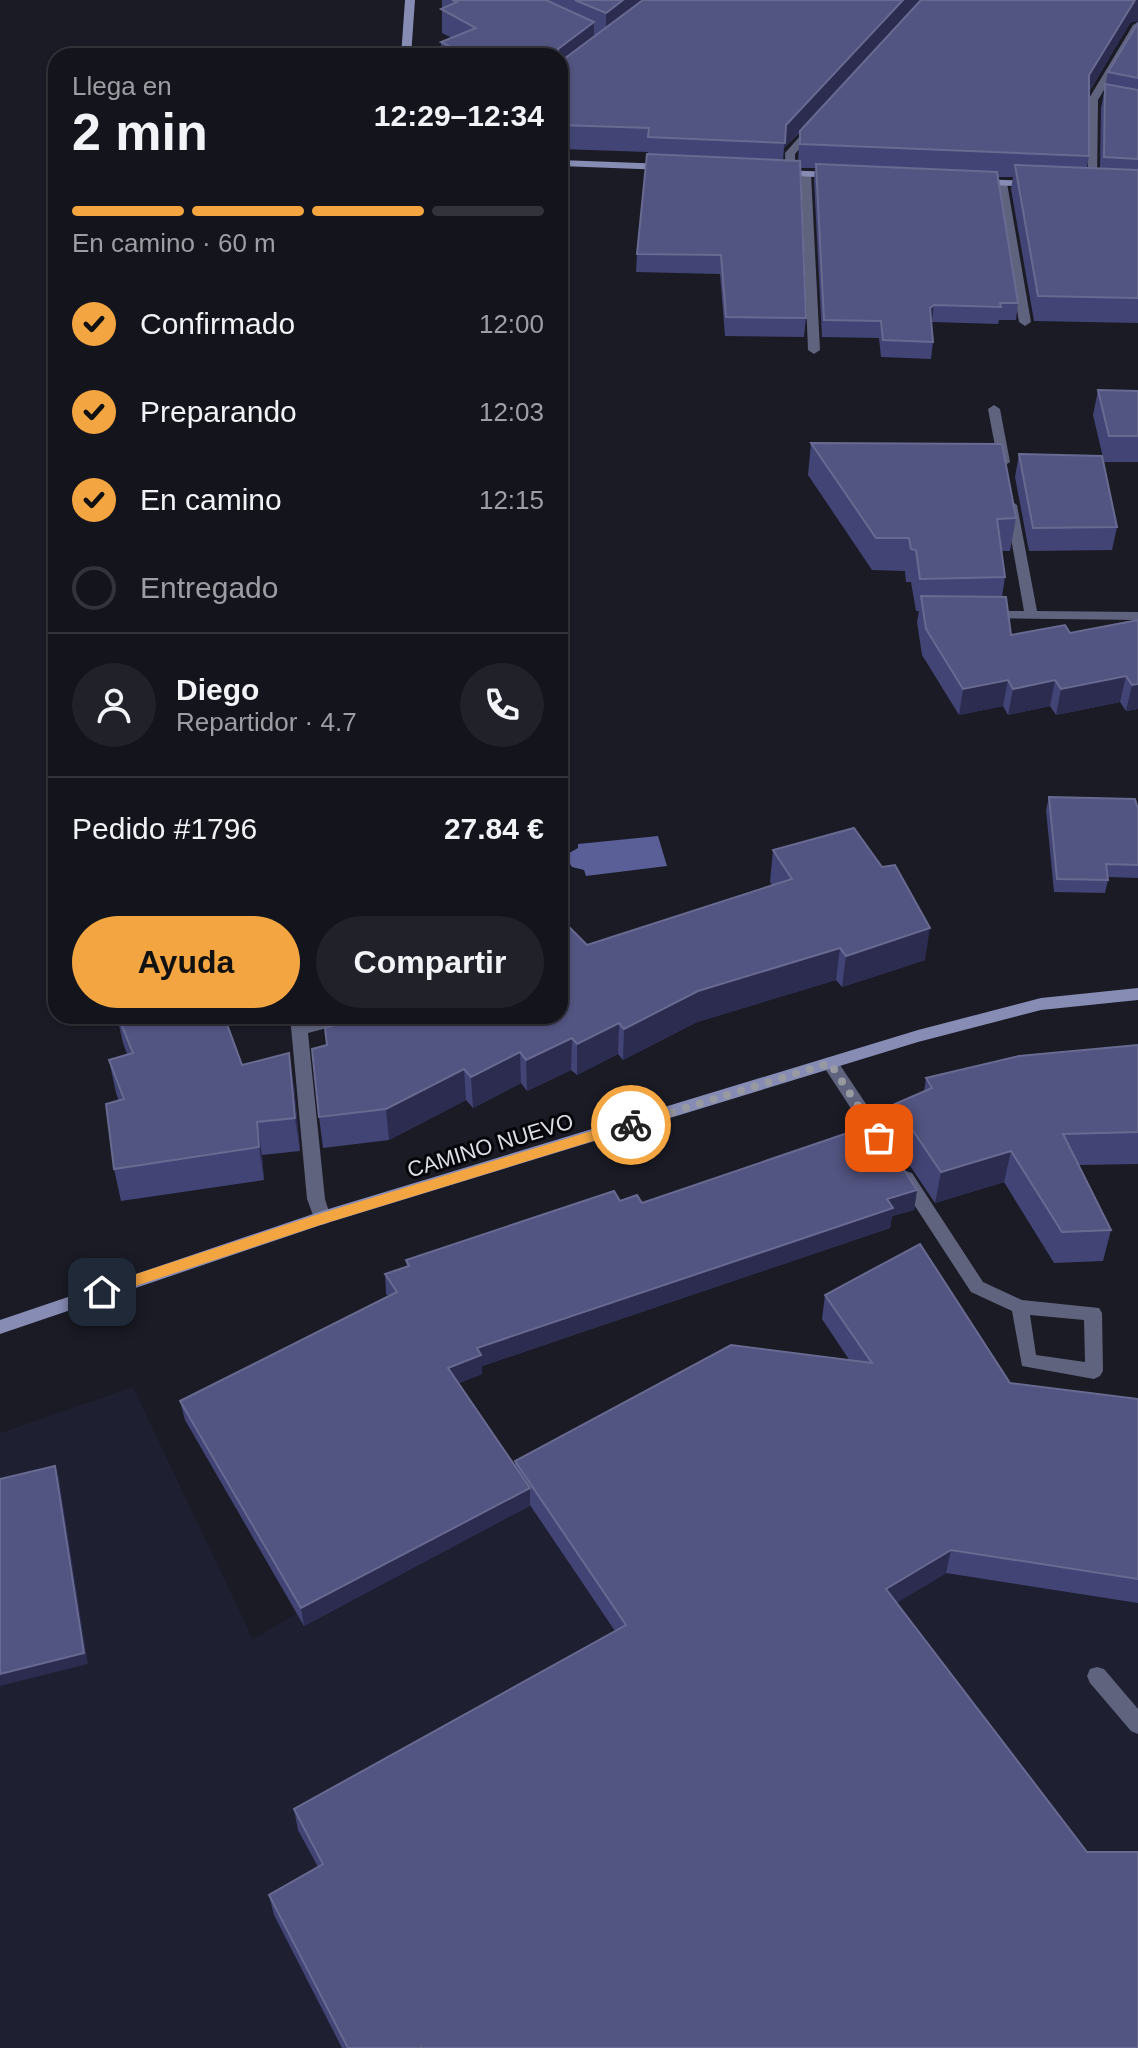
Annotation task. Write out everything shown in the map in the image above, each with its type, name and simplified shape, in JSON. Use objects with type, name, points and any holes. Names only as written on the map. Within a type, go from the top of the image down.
[{"type":"street","points":[[407,48],[410,0]]},
{"type":"street","points":[[1107,187],[1086,186],[1093,100],[1138,25]]},
{"type":"street","points":[[1093,100],[1108,103]]},
{"type":"street","points":[[790,173],[790,153],[825,115]]},
{"type":"street","points":[[568,163],[682,168]]},
{"type":"street","points":[[774,172],[851,176]]},
{"type":"street","points":[[806,174],[814,350]]},
{"type":"street","points":[[957,181],[1044,184]]},
{"type":"street","points":[[1002,183],[1025,322]]},
{"type":"street","points":[[994,409],[1007,483]]},
{"type":"street","points":[[1010,497],[1031,615]]},
{"type":"street","points":[[968,616],[1138,616]]},
{"type":"street","name":"CAMINO NUEVO","points":[[0,1327],[322,1218],[830,1063],[1041,1004],[1138,994]]},
{"type":"street","points":[[299,1024],[316,1199],[322,1218]]},
{"type":"street","points":[[830,1063],[977,1287],[1020,1307],[1093,1313],[1094,1371],[1028,1361],[1020,1307]]},
{"type":"street","points":[[1097,1676],[1138,1724]]},
{"type":"shaded area","points":[[133,1387],[253,1639],[516,1484],[1138,1424],[1138,2048],[0,2048],[0,1433]]},
{"type":"water","points":[[658,836],[667,866],[586,876],[584,870],[572,867],[568,861],[568,855],[578,848],[578,844]]},
{"type":"building","points":[[452,0],[546,0],[594,22],[559,48],[453,48],[441,42],[476,28],[441,9],[457,2]]},
{"type":"building","points":[[575,0],[623,0],[606,13]]},
{"type":"building","points":[[643,0],[903,0],[786,125],[785,143],[648,137],[649,128],[568,125],[568,56]]},
{"type":"building","points":[[921,0],[1135,0],[1089,75],[1089,156],[800,144],[800,131]]},
{"type":"building","points":[[1138,23],[1138,78],[1108,72]]},
{"type":"building","points":[[1105,84],[1138,90],[1138,159],[1104,157]]},
{"type":"building","points":[[647,154],[800,161],[806,318],[726,317],[721,255],[637,254]]},
{"type":"building","points":[[816,164],[997,172],[1018,303],[1000,303],[1001,307],[934,305],[930,308],[933,342],[883,340],[881,321],[824,320]]},
{"type":"building","points":[[1015,165],[1138,170],[1138,298],[1038,296]]},
{"type":"building","points":[[1098,390],[1138,391],[1138,436],[1109,436]]},
{"type":"building","points":[[811,443],[1002,444],[1016,518],[997,519],[1005,577],[920,579],[916,550],[911,549],[909,538],[876,538]]},
{"type":"building","points":[[1019,454],[1102,456],[1117,527],[1033,528]]},
{"type":"building","points":[[921,596],[1006,597],[1011,635],[1065,625],[1070,633],[1138,620],[1138,684],[1132,685],[1126,676],[1061,689],[1055,680],[1013,689],[1008,680],[963,689],[926,629]]},
{"type":"building","points":[[1049,797],[1135,799],[1138,806],[1138,865],[1106,864],[1108,880],[1057,879]]},
{"type":"building","points":[[854,828],[882,867],[895,865],[930,928],[846,956],[840,948],[698,991],[624,1029],[619,1023],[577,1044],[572,1038],[526,1060],[520,1052],[471,1077],[464,1069],[386,1109],[319,1117],[312,1049],[327,1045],[325,1028],[338,1024],[568,1024],[568,926],[587,945],[792,879],[773,850]]},
{"type":"building","points":[[121,1024],[227,1024],[242,1065],[289,1053],[295,1118],[257,1122],[259,1147],[114,1169],[106,1104],[124,1099],[109,1060],[133,1053]]},
{"type":"building","points":[[1138,1045],[1138,1132],[1063,1134],[1111,1230],[1062,1232],[1011,1151],[941,1172],[895,1104],[932,1088],[926,1078],[1019,1056]]},
{"type":"building","points":[[874,1124],[917,1190],[887,1199],[893,1208],[477,1348],[481,1355],[448,1368],[530,1488],[301,1608],[180,1401],[397,1292],[385,1274],[409,1266],[406,1260],[614,1191],[620,1201],[637,1195],[642,1203]]},
{"type":"building","points":[[920,1244],[1010,1383],[1138,1399],[1138,1579],[951,1550],[886,1589],[1087,1852],[1138,1852],[1138,2048],[348,2048],[269,1895],[323,1864],[294,1809],[626,1625],[515,1461],[731,1345],[872,1363],[825,1295]]},
{"type":"building","points":[[55,1466],[84,1653],[0,1674],[0,1479]]},
{"type":"way so far","points":[[631,1125],[830,1063],[879,1138]]},
{"type":"route","points":[[102,1292],[322,1218],[631,1125]]}]
